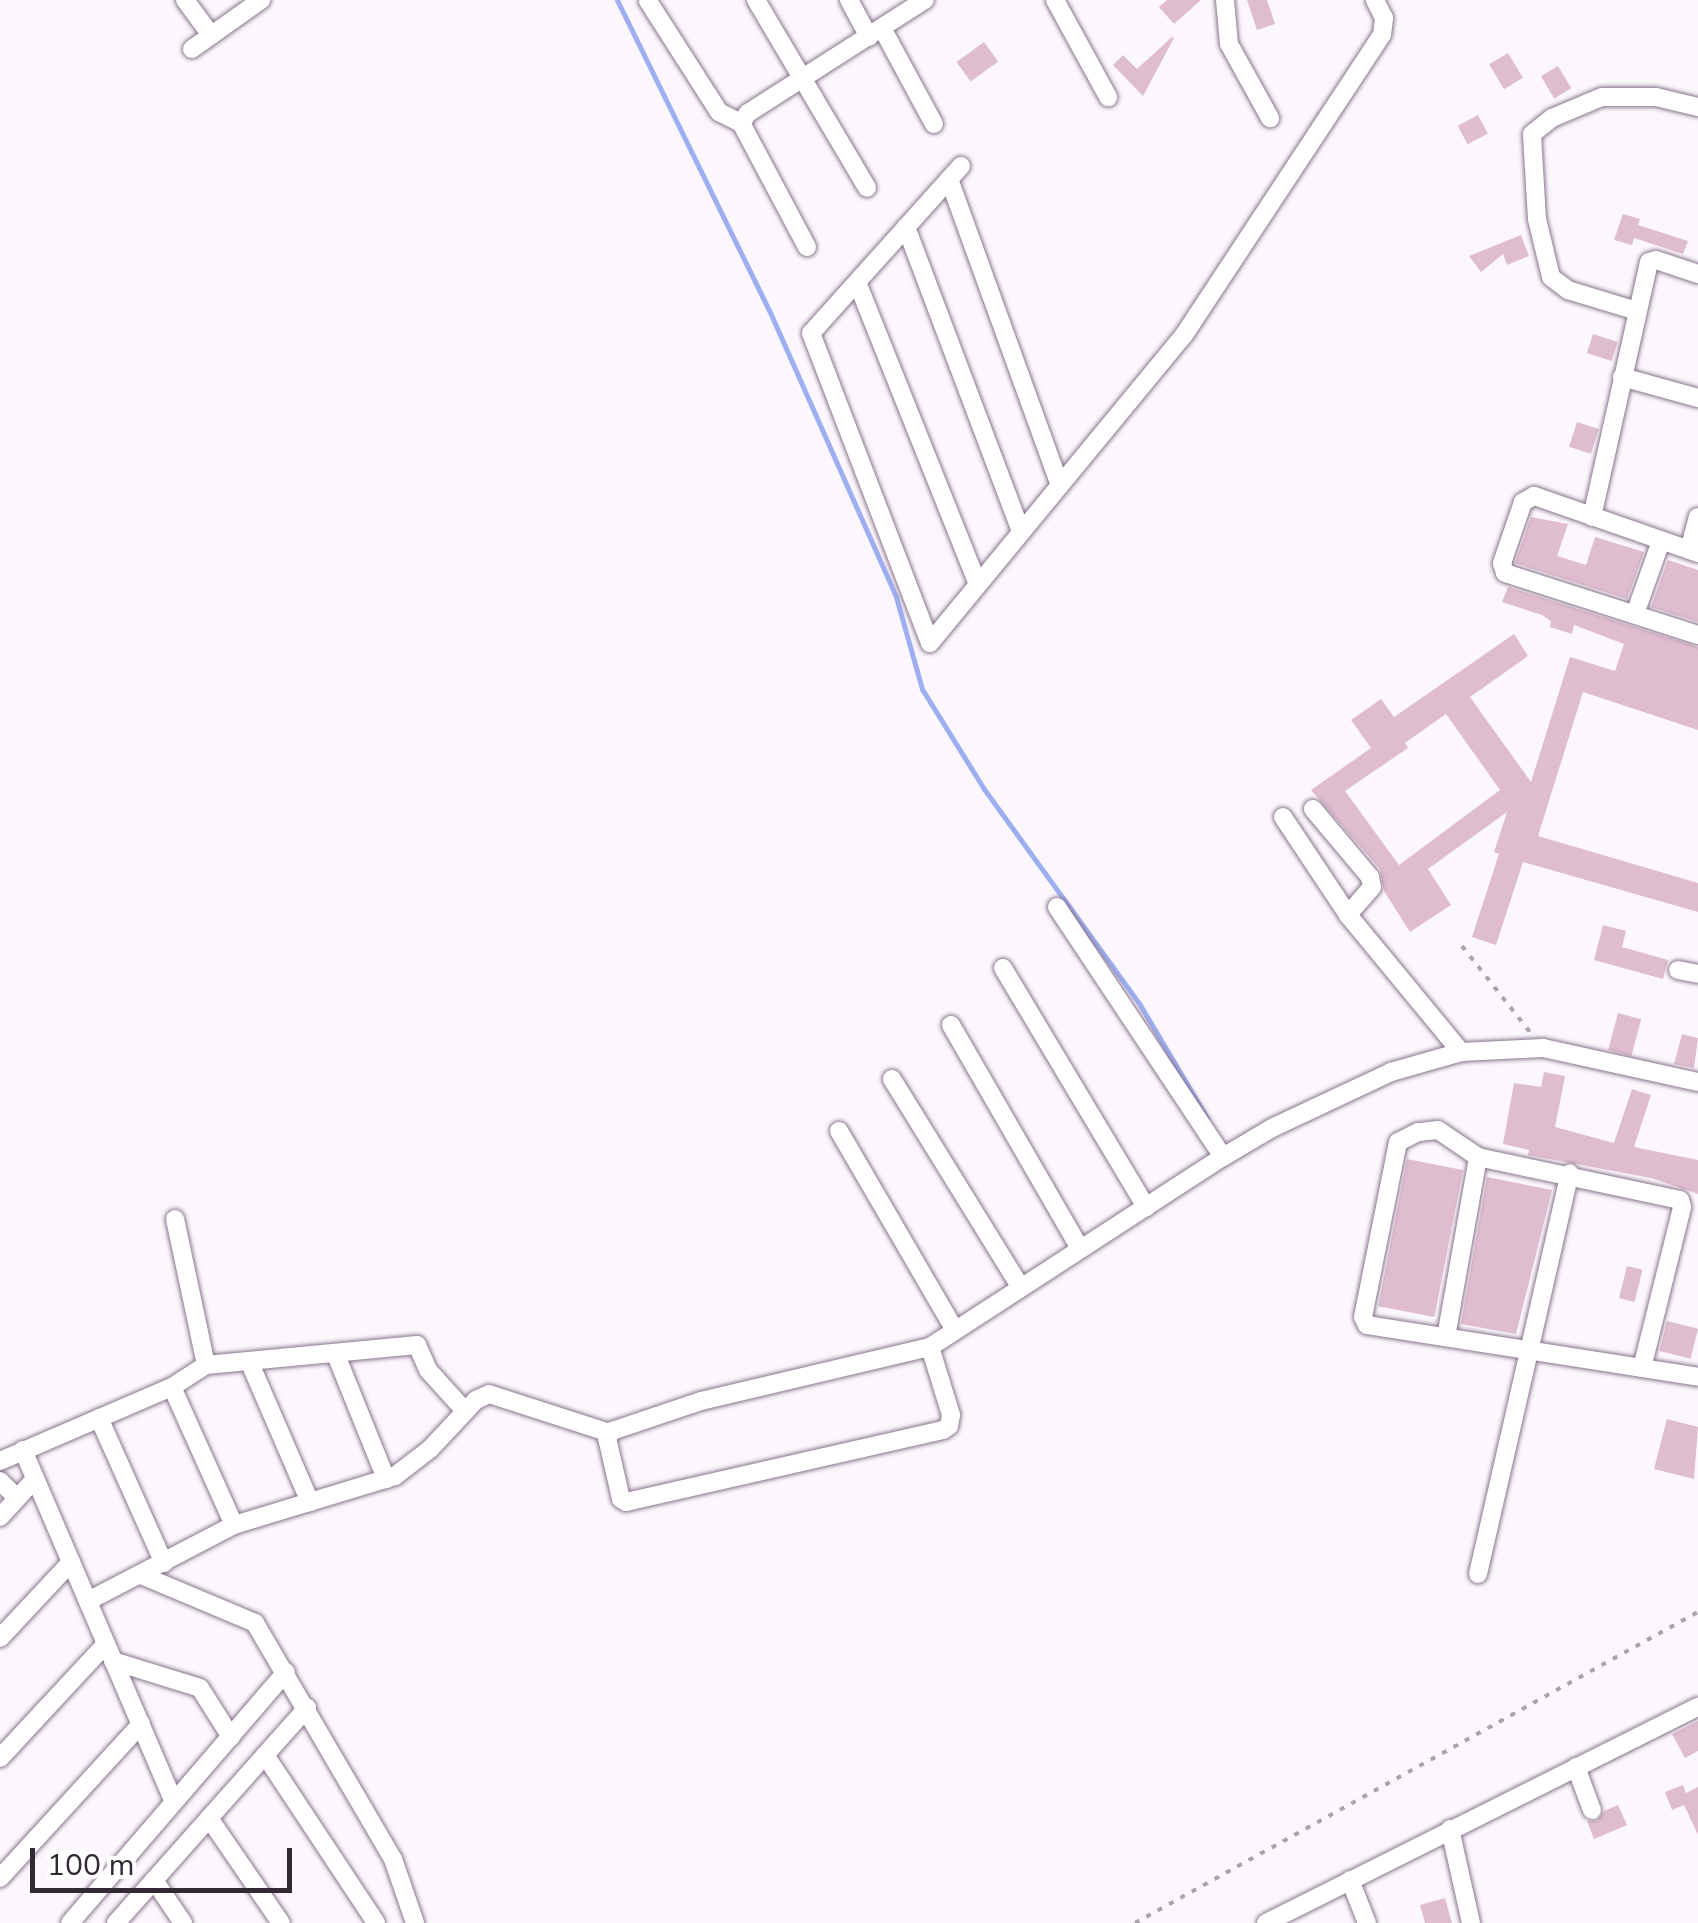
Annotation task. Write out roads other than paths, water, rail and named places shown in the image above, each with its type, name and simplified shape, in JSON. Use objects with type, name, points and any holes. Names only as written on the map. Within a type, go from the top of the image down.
[{"type":"street","points":[[184,0],[212,34]]},
{"type":"street","points":[[192,48],[262,0]]},
{"type":"street","points":[[756,0],[867,188]]},
{"type":"street","points":[[848,0],[876,32],[934,124]]},
{"type":"street","points":[[741,122],[748,112],[925,0]]},
{"type":"street","points":[[1055,0],[1108,97]]},
{"type":"street","points":[[1225,0],[1228,44],[1270,118]]},
{"type":"street","points":[[1060,485],[955,173],[811,333],[930,644],[1184,335],[1382,35],[1384,18],[1375,0]]},
{"type":"street","points":[[648,1],[719,112],[741,122],[808,247]]},
{"type":"street","points":[[1637,311],[1568,290],[1551,277],[1537,219],[1532,134],[1552,118],[1602,97],[1656,97],[1698,107]]},
{"type":"street","points":[[906,227],[1021,532]]},
{"type":"street","points":[[1592,517],[1650,261],[1698,274]]},
{"type":"street","points":[[856,282],[978,584]]},
{"type":"street","points":[[1622,377],[1698,398]]},
{"type":"street","points":[[1698,517],[1693,552],[1528,497],[1502,568],[1505,574],[1698,634]]},
{"type":"street","points":[[1636,614],[1661,541]]},
{"type":"street","points":[[1313,809],[1372,882],[1348,915]]},
{"type":"street","points":[[1282,817],[1348,915],[1461,1052]]},
{"type":"street","points":[[1057,906],[1228,1154]]},
{"type":"street","points":[[1004,968],[1146,1207]]},
{"type":"street","points":[[1678,970],[1698,974]]},
{"type":"street","points":[[952,1025],[1080,1248]]},
{"type":"street","points":[[88,1602],[234,1524],[386,1479],[430,1449],[465,1411],[489,1394],[610,1433],[700,1401],[930,1347],[1228,1154],[1391,1072],[1461,1052],[1542,1048],[1698,1082]]},
{"type":"street","points":[[892,1079],[1020,1286]]},
{"type":"street","points":[[1642,1368],[1682,1207],[1680,1200],[1478,1156],[1438,1130],[1418,1132],[1398,1142],[1363,1317],[1376,1329],[1698,1378]]},
{"type":"street","points":[[839,1131],[955,1330]]},
{"type":"street","points":[[1446,1338],[1478,1156]]},
{"type":"street","points":[[1478,1574],[1570,1173]]},
{"type":"street","points":[[175,1219],[206,1365]]},
{"type":"street","points":[[0,1461],[172,1387],[206,1365],[417,1345],[428,1370],[465,1411]]},
{"type":"street","points":[[610,1433],[610,1456],[626,1502],[943,1430],[951,1415],[930,1347]]},
{"type":"street","points":[[336,1355],[386,1479]]},
{"type":"street","points":[[250,1361],[310,1502]]},
{"type":"street","points":[[172,1387],[234,1524]]},
{"type":"street","points":[[100,1418],[164,1563]]},
{"type":"street","points":[[23,1450],[174,1802]]},
{"type":"street","points":[[0,1517],[35,1478]]},
{"type":"street","points":[[0,1480],[17,1498]]},
{"type":"street","points":[[0,1638],[71,1562]]},
{"type":"street","points":[[140,1575],[254,1623],[392,1859],[414,1923]]},
{"type":"street","points":[[110,1652],[200,1688],[230,1737]]},
{"type":"street","points":[[0,1758],[110,1652]]},
{"type":"street","points":[[70,1923],[286,1672]]},
{"type":"street","points":[[1266,1923],[1698,1707]]},
{"type":"street","points":[[116,1923],[306,1708]]},
{"type":"street","points":[[0,1878],[141,1724]]},
{"type":"street","points":[[265,1755],[376,1923]]},
{"type":"street","points":[[1576,1766],[1592,1810]]},
{"type":"street","points":[[209,1818],[281,1923]]},
{"type":"street","points":[[1450,1829],[1471,1923]]},
{"type":"street","points":[[154,1880],[183,1923]]},
{"type":"street","points":[[1350,1880],[1367,1923]]},
{"type":"waterway","points":[[617,0],[769,310],[896,597],[922,689],[984,789],[1139,1003],[1207,1118]]}]
